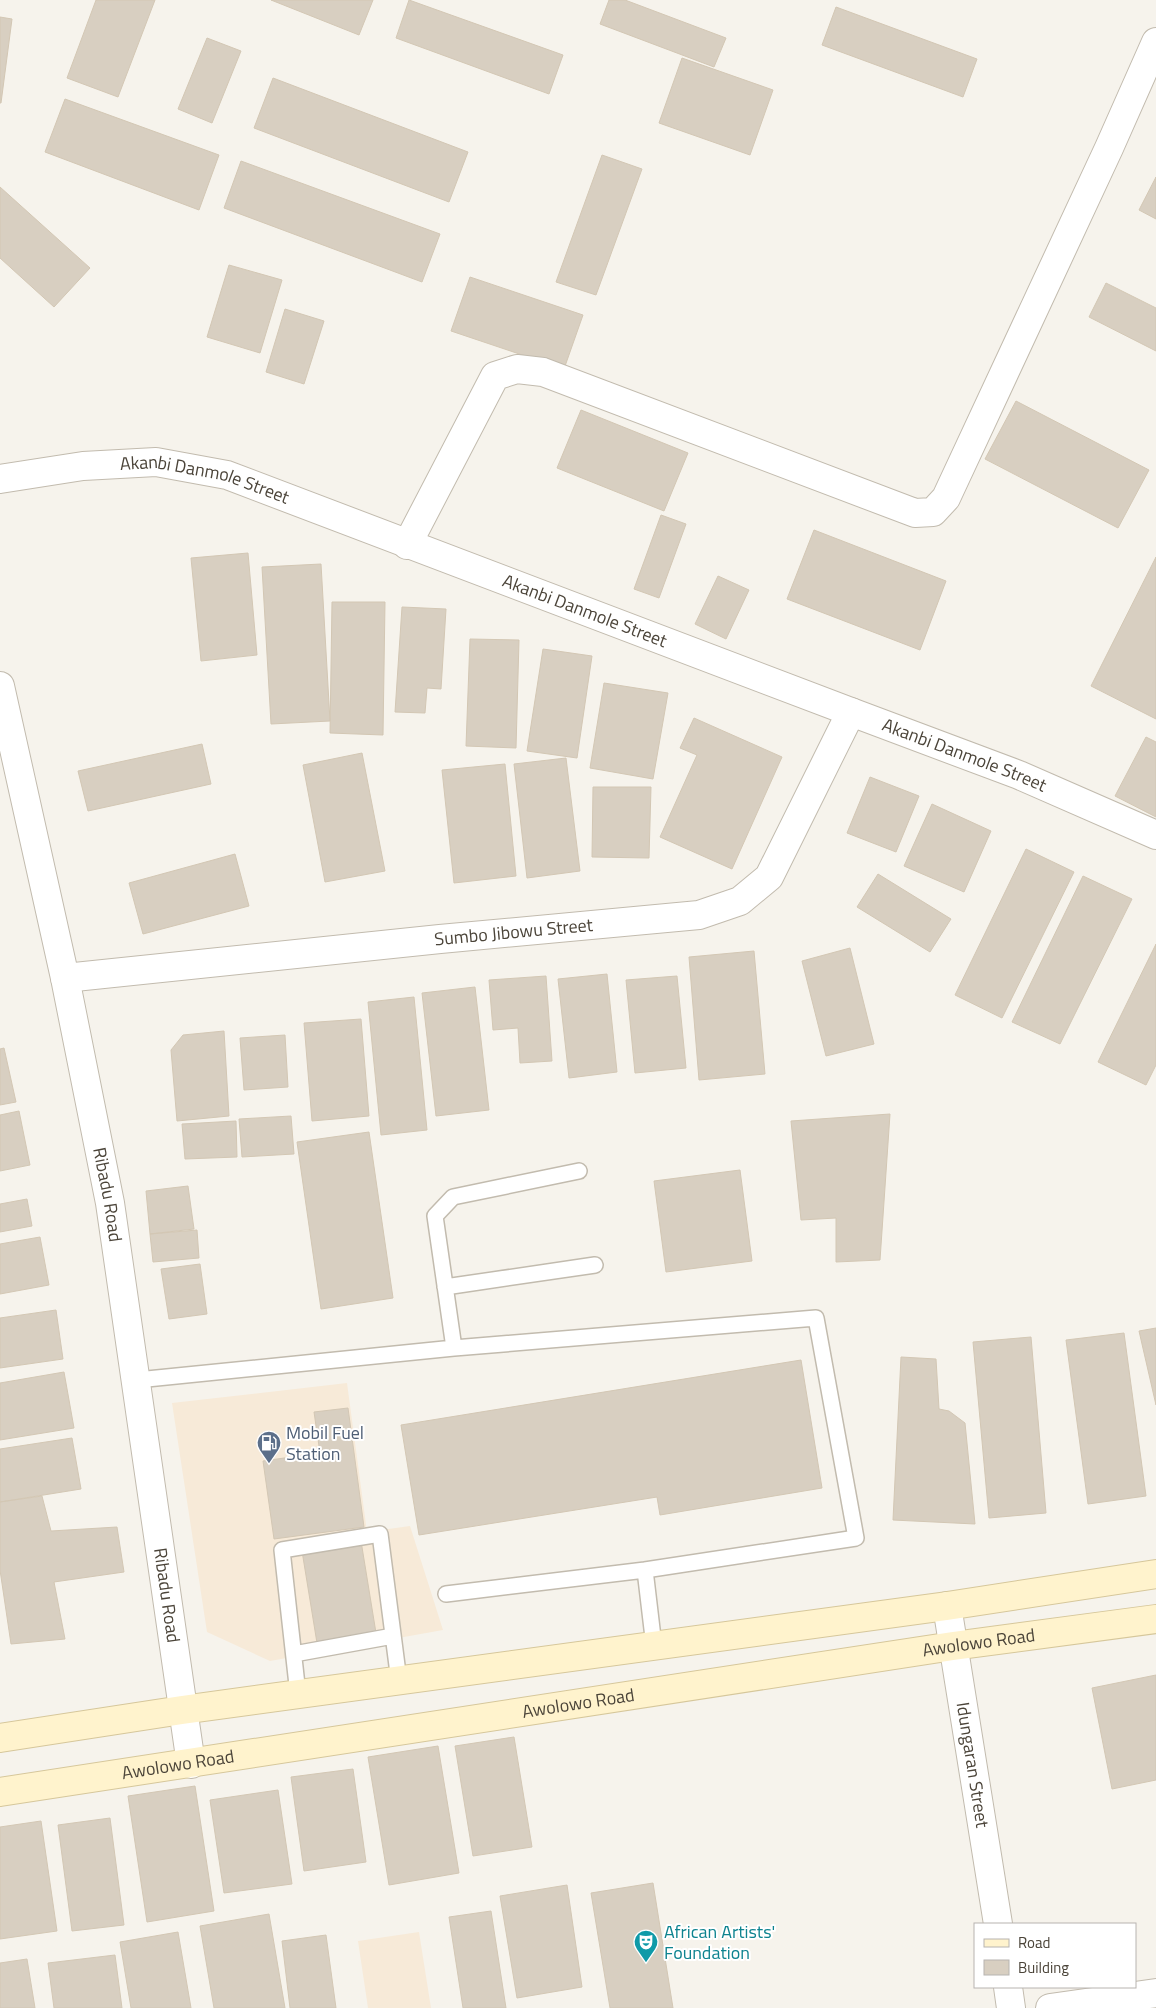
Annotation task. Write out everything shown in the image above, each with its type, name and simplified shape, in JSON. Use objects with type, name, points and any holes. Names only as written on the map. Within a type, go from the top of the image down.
[{"type":"main road","points":[[0,1738],[182,1710],[947,1606],[1156,1574]]},
{"type":"main road","name":"Awolowo Road","points":[[0,1792],[953,1646],[1156,1619]]},
{"type":"street","points":[[407,545],[495,376],[517,369],[542,372],[915,513],[934,512],[946,498],[1105,157],[1156,42]]},
{"type":"street","name":"Akanbi Danmole Street","points":[[0,479],[83,466],[156,462],[226,476],[939,744],[1019,775],[1156,835]]},
{"type":"street","name":"Ribadu Road","points":[[0,686],[6,744],[65,978],[110,1203],[191,1764]]},
{"type":"street","name":"Sumbo Jibowu Street","points":[[65,978],[440,939],[699,915],[740,901],[768,877],[851,712]]},
{"type":"street","name":"Idungaran Street","points":[[947,1606],[998,1923]]},
{"type":"street","points":[[1008,1988],[1011,2008]]},
{"type":"street","points":[[1050,2008],[1156,1993]]},
{"type":"lane","points":[[454,1348],[435,1216],[452,1197],[579,1171]]},
{"type":"lane","points":[[445,1287],[595,1265]]},
{"type":"lane","points":[[136,1380],[454,1348],[816,1318],[856,1538],[645,1570],[446,1594]]},
{"type":"lane","points":[[298,1694],[282,1550],[346,1542],[380,1534],[399,1680]]},
{"type":"lane","points":[[645,1570],[654,1646]]},
{"type":"lane","points":[[294,1654],[332,1644],[393,1636]]},
{"type":"shaded area","name":"Mobil Fuel Station","points":[[347,1383],[367,1532],[410,1526],[443,1630],[270,1661],[207,1632],[172,1403]]},
{"type":"shaded area","points":[[419,1932],[431,2008],[368,2008],[358,1941]]},
{"type":"building","points":[[96,0],[155,0],[118,97],[67,78]]},
{"type":"building","points":[[271,0],[373,0],[359,35]]},
{"type":"building","points":[[409,0],[563,55],[549,94],[396,38]]},
{"type":"building","points":[[609,0],[625,0],[726,38],[714,67],[600,24]]},
{"type":"building","points":[[836,7],[977,59],[963,97],[822,45]]},
{"type":"building","points":[[0,17],[12,19],[1,103],[0,103]]},
{"type":"building","points":[[207,38],[241,51],[212,123],[178,109]]},
{"type":"building","points":[[682,58],[773,90],[750,155],[659,123]]},
{"type":"building","points":[[273,78],[468,152],[449,202],[254,128]]},
{"type":"building","points":[[65,99],[219,155],[199,210],[45,152]]},
{"type":"building","points":[[602,155],[642,169],[596,295],[556,282]]},
{"type":"building","points":[[241,161],[440,234],[422,282],[224,208]]},
{"type":"building","points":[[1156,177],[1156,219],[1139,210]]},
{"type":"building","points":[[0,187],[90,268],[54,307],[0,258]]},
{"type":"building","points":[[229,265],[282,280],[260,353],[207,337]]},
{"type":"building","points":[[470,277],[583,315],[564,369],[451,331]]},
{"type":"building","points":[[1106,283],[1156,308],[1156,351],[1089,317]]},
{"type":"building","points":[[285,309],[324,321],[304,384],[266,372]]},
{"type":"building","points":[[1016,401],[1149,470],[1118,528],[985,459]]},
{"type":"building","points":[[581,410],[688,453],[664,511],[557,468]]},
{"type":"building","points":[[661,515],[686,524],[659,598],[634,589]]},
{"type":"building","points":[[814,530],[946,581],[920,650],[787,599]]},
{"type":"building","points":[[248,553],[257,655],[201,661],[191,558]]},
{"type":"building","points":[[1156,557],[1156,719],[1091,686]]},
{"type":"building","points":[[321,564],[330,721],[271,724],[262,567]]},
{"type":"building","points":[[718,576],[749,590],[726,639],[695,624]]},
{"type":"building","points":[[332,602],[385,602],[383,735],[330,733]]},
{"type":"building","points":[[402,607],[446,609],[441,689],[427,688],[425,713],[395,712]]},
{"type":"building","points":[[470,639],[519,640],[516,748],[466,746]]},
{"type":"building","points":[[543,649],[592,656],[577,758],[527,751]]},
{"type":"building","points":[[604,683],[668,693],[653,779],[590,768]]},
{"type":"building","points":[[694,718],[782,757],[732,869],[660,837],[697,755],[680,748]]},
{"type":"building","points":[[1146,737],[1156,742],[1156,817],[1115,796]]},
{"type":"building","points":[[202,744],[211,784],[88,811],[78,771]]},
{"type":"building","points":[[362,753],[385,871],[325,882],[303,765]]},
{"type":"building","points":[[566,758],[580,871],[527,878],[514,764]]},
{"type":"building","points":[[505,764],[516,876],[454,883],[442,770]]},
{"type":"building","points":[[870,777],[919,796],[896,852],[847,833]]},
{"type":"building","points":[[593,787],[651,787],[649,858],[592,857]]},
{"type":"building","points":[[932,804],[991,831],[964,892],[904,866]]},
{"type":"building","points":[[1026,849],[1074,872],[1002,1018],[955,995]]},
{"type":"building","points":[[235,854],[249,906],[143,934],[129,883]]},
{"type":"building","points":[[878,874],[951,919],[930,952],[857,907]]},
{"type":"building","points":[[1083,876],[1132,899],[1060,1044],[1012,1022]]},
{"type":"building","points":[[1156,944],[1156,1065],[1146,1085],[1098,1062]]},
{"type":"building","points":[[850,948],[874,1044],[826,1056],[802,961]]},
{"type":"building","points":[[754,951],[765,1074],[699,1080],[689,957]]},
{"type":"building","points":[[607,974],[617,1072],[569,1078],[558,979]]},
{"type":"building","points":[[546,976],[552,1061],[520,1063],[518,1028],[493,1030],[489,980]]},
{"type":"building","points":[[677,976],[686,1068],[635,1073],[626,980]]},
{"type":"building","points":[[475,987],[489,1110],[436,1116],[422,993]]},
{"type":"building","points":[[414,997],[427,1130],[381,1135],[368,1002]]},
{"type":"building","points":[[361,1019],[369,1116],[312,1121],[304,1023]]},
{"type":"building","points":[[224,1031],[229,1116],[177,1121],[171,1050],[183,1035]]},
{"type":"building","points":[[285,1035],[288,1087],[244,1090],[240,1038]]},
{"type":"building","points":[[4,1048],[16,1102],[0,1105],[0,1049]]},
{"type":"building","points":[[19,1111],[30,1165],[0,1171],[0,1115]]},
{"type":"building","points":[[890,1114],[880,1260],[836,1262],[836,1218],[801,1220],[791,1121]]},
{"type":"building","points":[[291,1116],[294,1154],[242,1157],[239,1119]]},
{"type":"building","points":[[236,1121],[237,1157],[185,1159],[182,1124]]},
{"type":"building","points":[[369,1132],[393,1298],[321,1309],[297,1142]]},
{"type":"building","points":[[740,1170],[752,1261],[666,1272],[654,1181]]},
{"type":"building","points":[[188,1186],[194,1229],[150,1234],[146,1191]]},
{"type":"building","points":[[27,1199],[32,1226],[0,1232],[0,1204]]},
{"type":"building","points":[[197,1230],[199,1258],[153,1262],[150,1234]]},
{"type":"building","points":[[40,1237],[49,1285],[0,1294],[0,1244]]},
{"type":"building","points":[[200,1264],[207,1314],[169,1319],[161,1269]]},
{"type":"building","points":[[56,1310],[63,1359],[0,1368],[0,1318]]},
{"type":"building","points":[[1156,1328],[1156,1405],[1139,1331]]},
{"type":"building","points":[[1124,1333],[1146,1496],[1088,1504],[1066,1340]]},
{"type":"building","points":[[1031,1337],[1046,1513],[989,1518],[973,1342]]},
{"type":"building","points":[[901,1357],[936,1359],[939,1409],[949,1411],[965,1423],[975,1524],[893,1520]]},
{"type":"building","points":[[801,1360],[822,1488],[660,1515],[657,1497],[419,1535],[401,1425]]},
{"type":"building","points":[[64,1372],[74,1428],[0,1440],[0,1383]]},
{"type":"building","points":[[348,1408],[364,1527],[274,1539],[263,1461],[320,1453],[314,1412]]},
{"type":"building","points":[[72,1438],[81,1489],[0,1502],[0,1449]]},
{"type":"building","points":[[42,1496],[51,1531],[117,1527],[124,1572],[54,1582],[65,1639],[11,1644],[0,1570],[0,1502]]},
{"type":"building","points":[[361,1541],[376,1633],[317,1643],[302,1551]]},
{"type":"building","points":[[1156,1675],[1156,1780],[1112,1789],[1092,1688]]},
{"type":"building","points":[[514,1737],[532,1847],[473,1856],[455,1746]]},
{"type":"building","points":[[438,1746],[459,1873],[389,1885],[368,1757]]},
{"type":"building","points":[[353,1769],[366,1862],[304,1871],[291,1777]]},
{"type":"building","points":[[195,1786],[214,1911],[147,1922],[128,1796]]},
{"type":"building","points":[[278,1790],[292,1884],[224,1893],[210,1800]]},
{"type":"building","points":[[110,1818],[124,1925],[72,1931],[58,1825]]},
{"type":"building","points":[[41,1821],[57,1931],[0,1939],[0,1827]]},
{"type":"building","name":"African Artists' Foundation","points":[[653,1883],[673,2008],[610,2008],[591,1893]]},
{"type":"building","points":[[567,1885],[582,1987],[517,1998],[500,1896]]},
{"type":"building","points":[[491,1911],[506,2008],[463,2008],[449,1917]]},
{"type":"building","points":[[269,1914],[285,2008],[214,2008],[200,1926]]},
{"type":"building","points":[[178,1932],[191,2008],[131,2008],[120,1942]]},
{"type":"building","points":[[326,1935],[336,2008],[290,2008],[282,1941]]},
{"type":"building","points":[[115,1955],[122,2008],[54,2008],[48,1963]]},
{"type":"building","points":[[27,1959],[35,2008],[0,2008],[0,1963]]},
{"type":"place","name":"Mobil Fuel Station","points":[[269,1464]]},
{"type":"place","name":"African Artists' Foundation","points":[[646,1963]]}]
